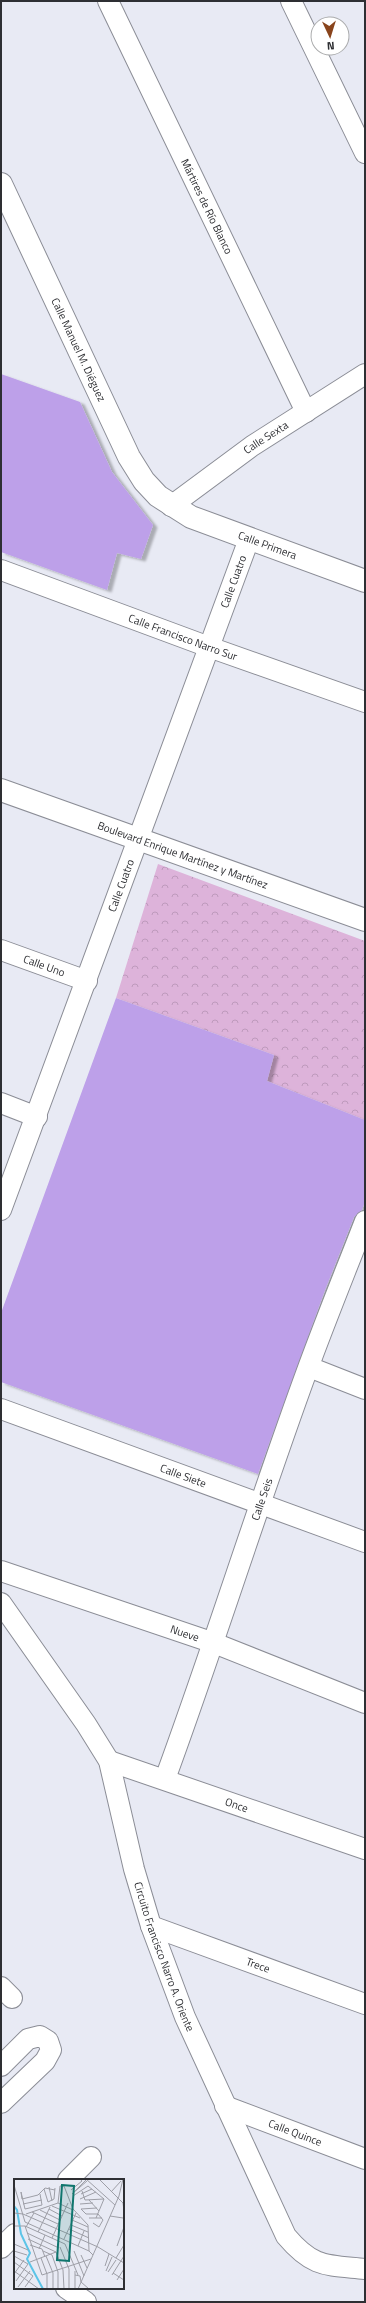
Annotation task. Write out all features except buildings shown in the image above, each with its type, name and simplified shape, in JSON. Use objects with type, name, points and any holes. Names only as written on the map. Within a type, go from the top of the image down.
[{"type":"street","name":"Mártires de Río Blanco","points":[[108,1],[306,412]]},
{"type":"street","points":[[290,1],[365,153]]},
{"type":"street","name":"Calle Manuel M. Diéguez","points":[[1,184],[129,457],[144,481],[158,496],[171,506]]},
{"type":"street","name":"Calle Sexta","points":[[171,506],[252,446],[306,412],[356,390],[365,374]]},
{"type":"street","name":"Calle Primera","points":[[171,506],[191,517],[365,581]]},
{"type":"street","name":"Calle Cuatro","points":[[1,1210],[140,839],[249,539]]},
{"type":"street","name":"Calle Francisco Narro Sur","points":[[1,570],[209,647],[365,702]]},
{"type":"street","name":"Boulevard Enrique Martínez y Martínez","points":[[1,790],[365,920]]},
{"type":"street","name":"Calle Uno","points":[[1,950],[87,981]]},
{"type":"street","points":[[1,1103],[37,1117]]},
{"type":"street","name":"Calle Seis","points":[[165,1779],[214,1643],[260,1504],[308,1367],[364,1228]]},
{"type":"street","points":[[308,1367],[365,1389]]},
{"type":"street","name":"Calle Siete","points":[[1,1409],[365,1542]]},
{"type":"street","name":"Nueve","points":[[1,1571],[214,1643],[365,1703]]},
{"type":"street","name":"Circuito Francisco Narro A. Oriente","points":[[1,1603],[86,1724],[109,1761],[134,1869],[151,1926],[185,2017],[286,2236],[299,2252],[312,2261],[327,2265],[365,2269]]},
{"type":"street","name":"Once","points":[[109,1761],[365,1849]]},
{"type":"street","name":"Trece","points":[[151,1926],[365,2004]]},
{"type":"street","points":[[1,2066],[28,2039],[40,2036],[48,2040],[51,2050],[45,2060],[1,2104]]},
{"type":"street","name":"Calle Quince","points":[[225,2106],[365,2159]]},
{"type":"street","points":[[69,2179],[91,2157]]},
{"type":"street","points":[[67,2289],[86,2302]]},
{"type":"green space","points":[[158,864],[365,941],[365,1120],[267,1081],[274,1055],[116,998]]}]
